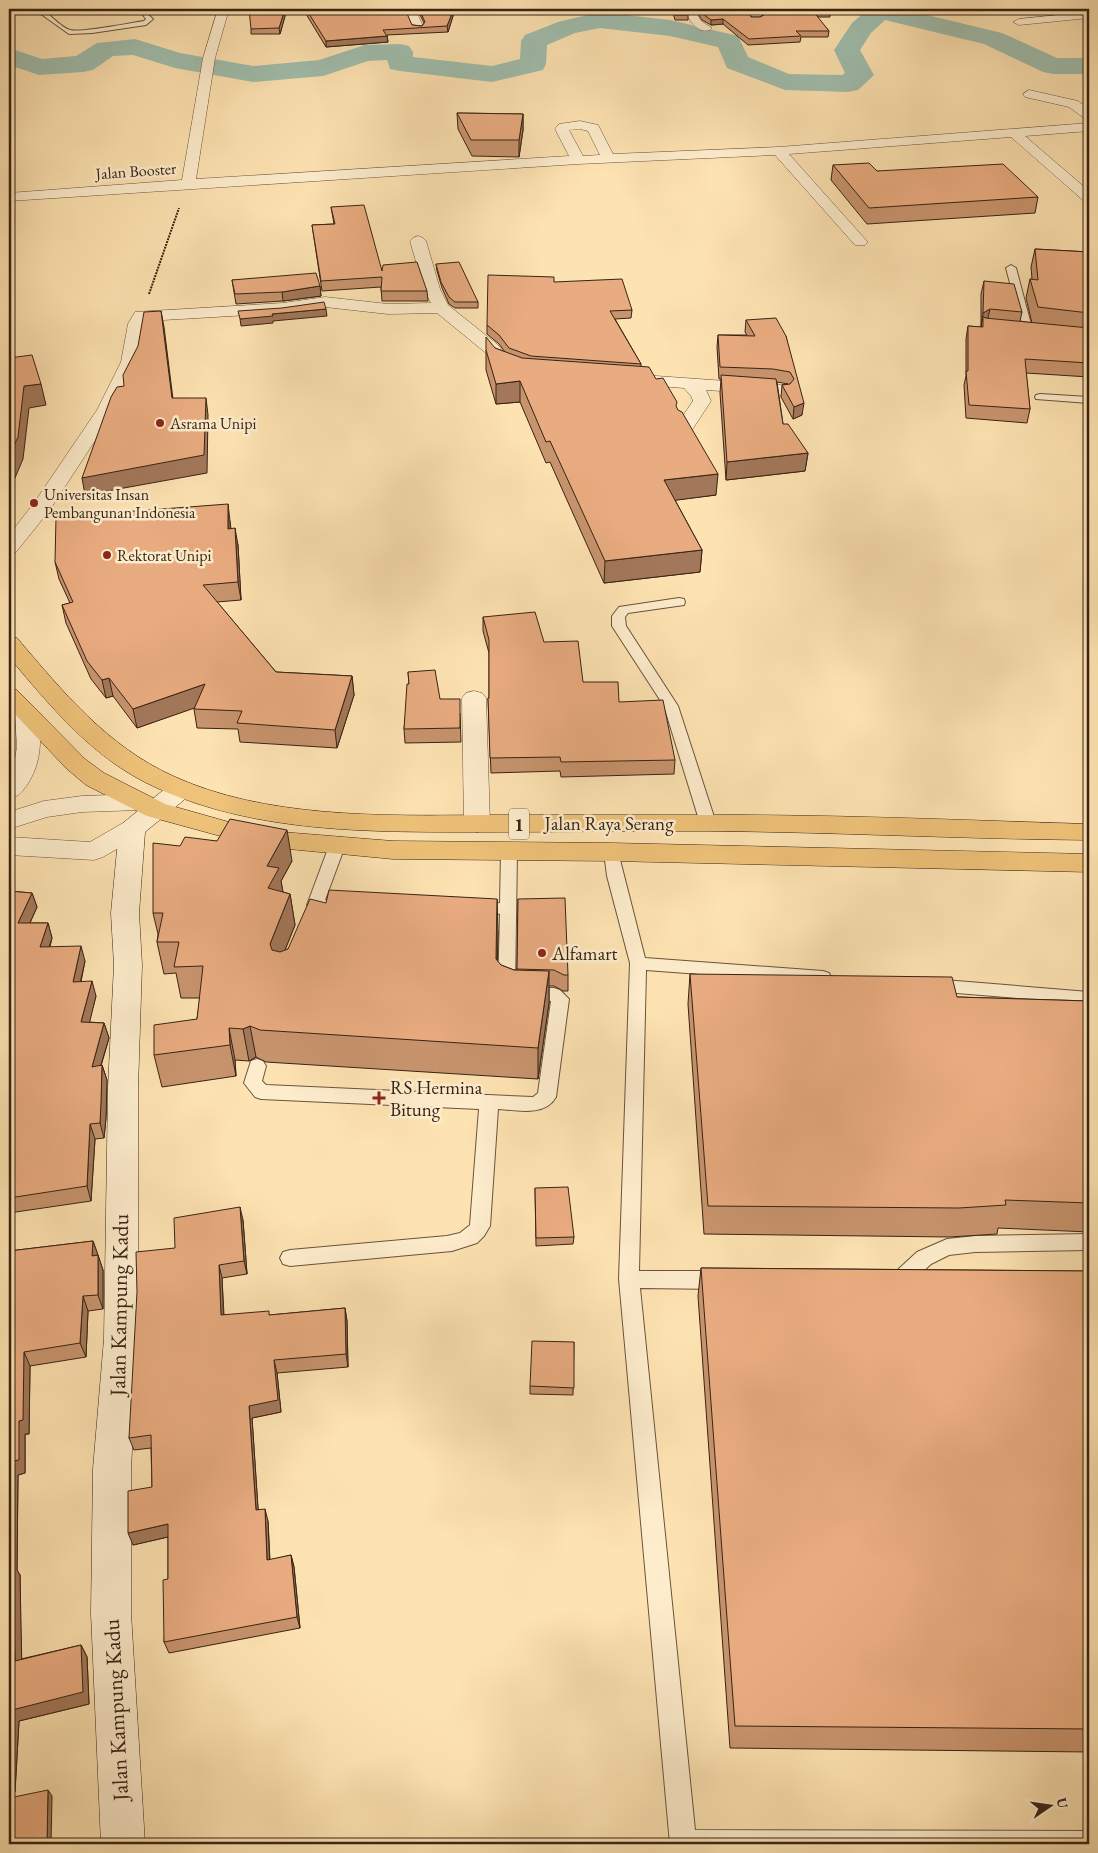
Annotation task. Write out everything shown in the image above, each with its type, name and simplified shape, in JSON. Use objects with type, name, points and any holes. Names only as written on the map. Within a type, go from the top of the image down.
[{"type":"highway","name":"Jalan Raya Serang","points":[[9,643],[68,712],[104,746],[134,767],[152,807]]},
{"type":"highway","name":"Jalan Raya Serang","points":[[9,695],[26,715],[76,764],[95,779],[152,807],[257,838],[393,850],[612,852],[1089,863]]},
{"type":"highway","name":"Jalan Raya Serang","points":[[152,807],[232,805],[337,821],[380,824],[708,823],[1089,832]]},
{"type":"street","name":"Jalan Booster","points":[[9,197],[188,184],[209,58],[223,9]]},
{"type":"street","points":[[410,9],[418,28]]},
{"type":"street","points":[[689,9],[697,23],[706,28]]},
{"type":"street","points":[[1066,9],[1089,15]]},
{"type":"street","points":[[1020,22],[1089,15]]},
{"type":"street","points":[[1029,94],[1074,104],[1089,115]]},
{"type":"street","points":[[578,160],[562,130],[580,125],[593,128],[610,160]]},
{"type":"street","points":[[188,184],[578,160],[779,151],[1089,127]]},
{"type":"street","points":[[1014,133],[1089,198]]},
{"type":"street","points":[[779,151],[860,242]]},
{"type":"street","points":[[418,241],[432,289],[441,308],[492,349],[502,362],[528,372]]},
{"type":"street","points":[[9,548],[42,507],[106,410],[130,362],[136,324],[141,316],[282,308],[325,302],[388,309],[441,308]]},
{"type":"street","points":[[609,377],[782,390]]},
{"type":"street","points":[[685,426],[702,401],[700,394],[689,383]]},
{"type":"street","points":[[474,698],[477,824]]},
{"type":"street","points":[[9,791],[22,776],[30,751],[26,715]]},
{"type":"street","points":[[9,821],[44,809],[82,804],[152,807]]},
{"type":"street","points":[[9,846],[94,852],[152,807]]},
{"type":"street","name":"Jalan Kampung Kadu","points":[[123,1844],[110,1613],[112,1470],[121,1339],[123,1088],[128,965],[125,913],[152,807]]},
{"type":"lane","points":[[37,9],[63,30],[75,33],[146,23],[150,20],[145,14]]},
{"type":"lane","points":[[1011,268],[1028,332]]},
{"type":"lane","points":[[1040,397],[1089,400]]},
{"type":"lane","points":[[679,602],[624,610],[618,616],[619,626],[671,706],[708,823]]},
{"type":"lane","points":[[308,922],[337,846]]},
{"type":"lane","points":[[257,1066],[253,1083],[261,1092],[536,1104],[547,1097],[560,999],[554,994],[510,993],[506,989],[509,852]]},
{"type":"lane","points":[[612,852],[615,876],[638,962],[629,1279],[683,1844],[1089,1844]]},
{"type":"lane","points":[[315,905],[348,905]]},
{"type":"lane","points":[[485,908],[508,909]]},
{"type":"lane","points":[[638,962],[844,979]]},
{"type":"lane","points":[[913,984],[1089,998]]},
{"type":"lane","points":[[290,1258],[447,1244],[472,1237],[480,1226],[489,1102]]},
{"type":"lane","points":[[926,1283],[887,1282],[936,1250],[952,1246],[1089,1242]]},
{"type":"lane","points":[[629,1279],[738,1280]]},
{"type":"path","points":[[141,316],[188,184]]},
{"type":"building","points":[[249,9],[285,9],[279,28],[251,29]]},
{"type":"building","points":[[306,9],[405,9],[412,25],[422,26],[425,22],[419,9],[452,9],[453,11],[447,26],[383,30],[387,36],[326,41]]},
{"type":"building","points":[[673,9],[685,9],[688,15],[675,15]]},
{"type":"building","points":[[699,9],[749,9],[751,17],[760,17],[764,15],[762,9],[829,9],[830,11],[813,11],[829,31],[796,31],[801,36],[749,39],[723,19],[711,20]]},
{"type":"building","points":[[457,113],[523,114],[519,140],[471,140]]},
{"type":"building","points":[[869,163],[877,171],[1003,164],[1038,197],[869,208],[833,165]]},
{"type":"building","points":[[364,205],[382,271],[383,265],[417,262],[427,291],[381,291],[382,277],[321,281],[312,225],[335,224],[331,207]]},
{"type":"building","points":[[1035,249],[1089,252],[1089,313],[1038,307],[1030,279],[1038,280]]},
{"type":"building","points":[[459,262],[478,302],[455,302],[449,297],[441,282],[436,264]]},
{"type":"building","points":[[316,273],[320,286],[282,292],[235,294],[232,280]]},
{"type":"building","points":[[488,275],[554,277],[554,282],[622,279],[632,310],[610,311],[641,364],[531,356],[509,348],[499,335],[487,325]]},
{"type":"building","points":[[984,281],[1014,284],[1022,312],[990,309],[983,313]]},
{"type":"building","points":[[324,302],[326,309],[272,314],[273,316],[240,319],[238,311],[282,308]]},
{"type":"building","points":[[161,311],[172,398],[206,398],[204,455],[82,478],[111,397],[117,387],[124,386],[123,375],[138,346],[144,312]]},
{"type":"building","points":[[983,316],[985,318],[1089,328],[1089,363],[1025,359],[1030,409],[969,405],[966,371],[968,371],[968,326],[983,327]]},
{"type":"building","points":[[776,318],[786,336],[804,403],[794,407],[782,385],[790,384],[794,379],[790,372],[773,369],[720,367],[718,335],[755,336],[746,320]]},
{"type":"building","points":[[486,337],[495,348],[522,358],[649,367],[656,379],[663,378],[677,402],[678,410],[682,412],[718,474],[664,480],[702,550],[605,561],[550,441],[546,442],[520,381],[496,384],[486,350]]},
{"type":"building","points":[[32,355],[41,384],[24,386],[18,437],[9,456],[9,358]]},
{"type":"building","points":[[721,375],[776,379],[783,424],[788,424],[808,453],[727,462]]},
{"type":"building","points":[[228,504],[228,529],[235,528],[238,582],[203,585],[276,672],[352,676],[335,730],[237,723],[242,711],[194,709],[205,684],[133,709],[109,678],[102,680],[87,661],[62,605],[73,602],[55,562],[56,517]]},
{"type":"building","points":[[535,612],[544,642],[578,641],[583,682],[618,682],[619,702],[663,700],[675,760],[561,762],[560,757],[490,758],[489,640],[483,617]]},
{"type":"building","points":[[435,670],[440,699],[460,699],[460,728],[404,729],[407,684],[409,684],[408,672]]},
{"type":"building","points":[[230,819],[287,830],[267,866],[279,868],[268,888],[290,894],[270,944],[272,950],[280,952],[288,949],[310,899],[326,903],[329,890],[497,899],[496,959],[501,965],[514,970],[549,971],[538,1048],[260,1030],[250,1026],[243,1029],[229,1028],[230,1045],[154,1055],[154,1025],[197,1019],[203,966],[174,967],[179,942],[157,942],[163,913],[153,913],[153,843],[180,846],[185,837],[217,841]]},
{"type":"building","points":[[9,891],[32,893],[18,923],[48,923],[40,947],[81,946],[73,982],[92,981],[81,1022],[104,1023],[92,1067],[102,1065],[101,1103],[100,1123],[90,1124],[87,1186],[9,1198]]},
{"type":"building","name":"Alfamart","points":[[565,898],[568,975],[554,970],[517,969],[518,899]]},
{"type":"building","points":[[690,974],[952,977],[957,997],[1089,1001],[1089,1203],[1005,1200],[1006,1205],[959,1208],[708,1206]]},
{"type":"building","points":[[568,1187],[574,1237],[536,1238],[535,1188]]},
{"type":"building","points":[[240,1207],[244,1261],[219,1265],[221,1315],[269,1311],[269,1315],[345,1308],[346,1354],[274,1360],[278,1400],[249,1406],[256,1510],[265,1509],[267,1560],[291,1555],[297,1617],[164,1642],[163,1580],[168,1579],[168,1524],[128,1533],[128,1491],[152,1487],[151,1435],[129,1438],[137,1292],[136,1252],[175,1248],[174,1218]]},
{"type":"building","points":[[93,1241],[92,1256],[98,1255],[98,1295],[83,1296],[80,1343],[24,1352],[23,1420],[19,1421],[19,1460],[12,1461],[10,1562],[13,1562],[15,1661],[81,1645],[83,1692],[12,1710],[9,1763],[9,1251]]},
{"type":"building","points":[[701,1268],[1089,1271],[1089,1729],[735,1726]]},
{"type":"building","points":[[532,1341],[574,1342],[574,1388],[530,1386]]},
{"type":"building","points":[[48,1790],[47,1844],[9,1844],[9,1798]]},
{"type":"waterway","points":[[9,56],[39,67],[83,64],[106,49],[135,47],[175,60],[253,74],[323,68],[365,53],[400,52],[400,63],[492,74],[533,64],[534,41],[567,27],[600,20],[670,28],[729,42],[736,62],[785,82],[848,84],[860,75],[847,50],[861,28],[880,11],[993,38],[1053,66],[1089,66]]},
{"type":"place","name":"Asrama Unipi","points":[[160,423]]},
{"type":"place","name":"Universitas Insan Pembangunan Indonesia","points":[[34,503]]},
{"type":"place","name":"Rektorat Unipi","points":[[107,555]]},
{"type":"place","name":"Alfamart","points":[[542,953]]},
{"type":"place","name":"RS Hermina Bitung","points":[[379,1098]]}]
